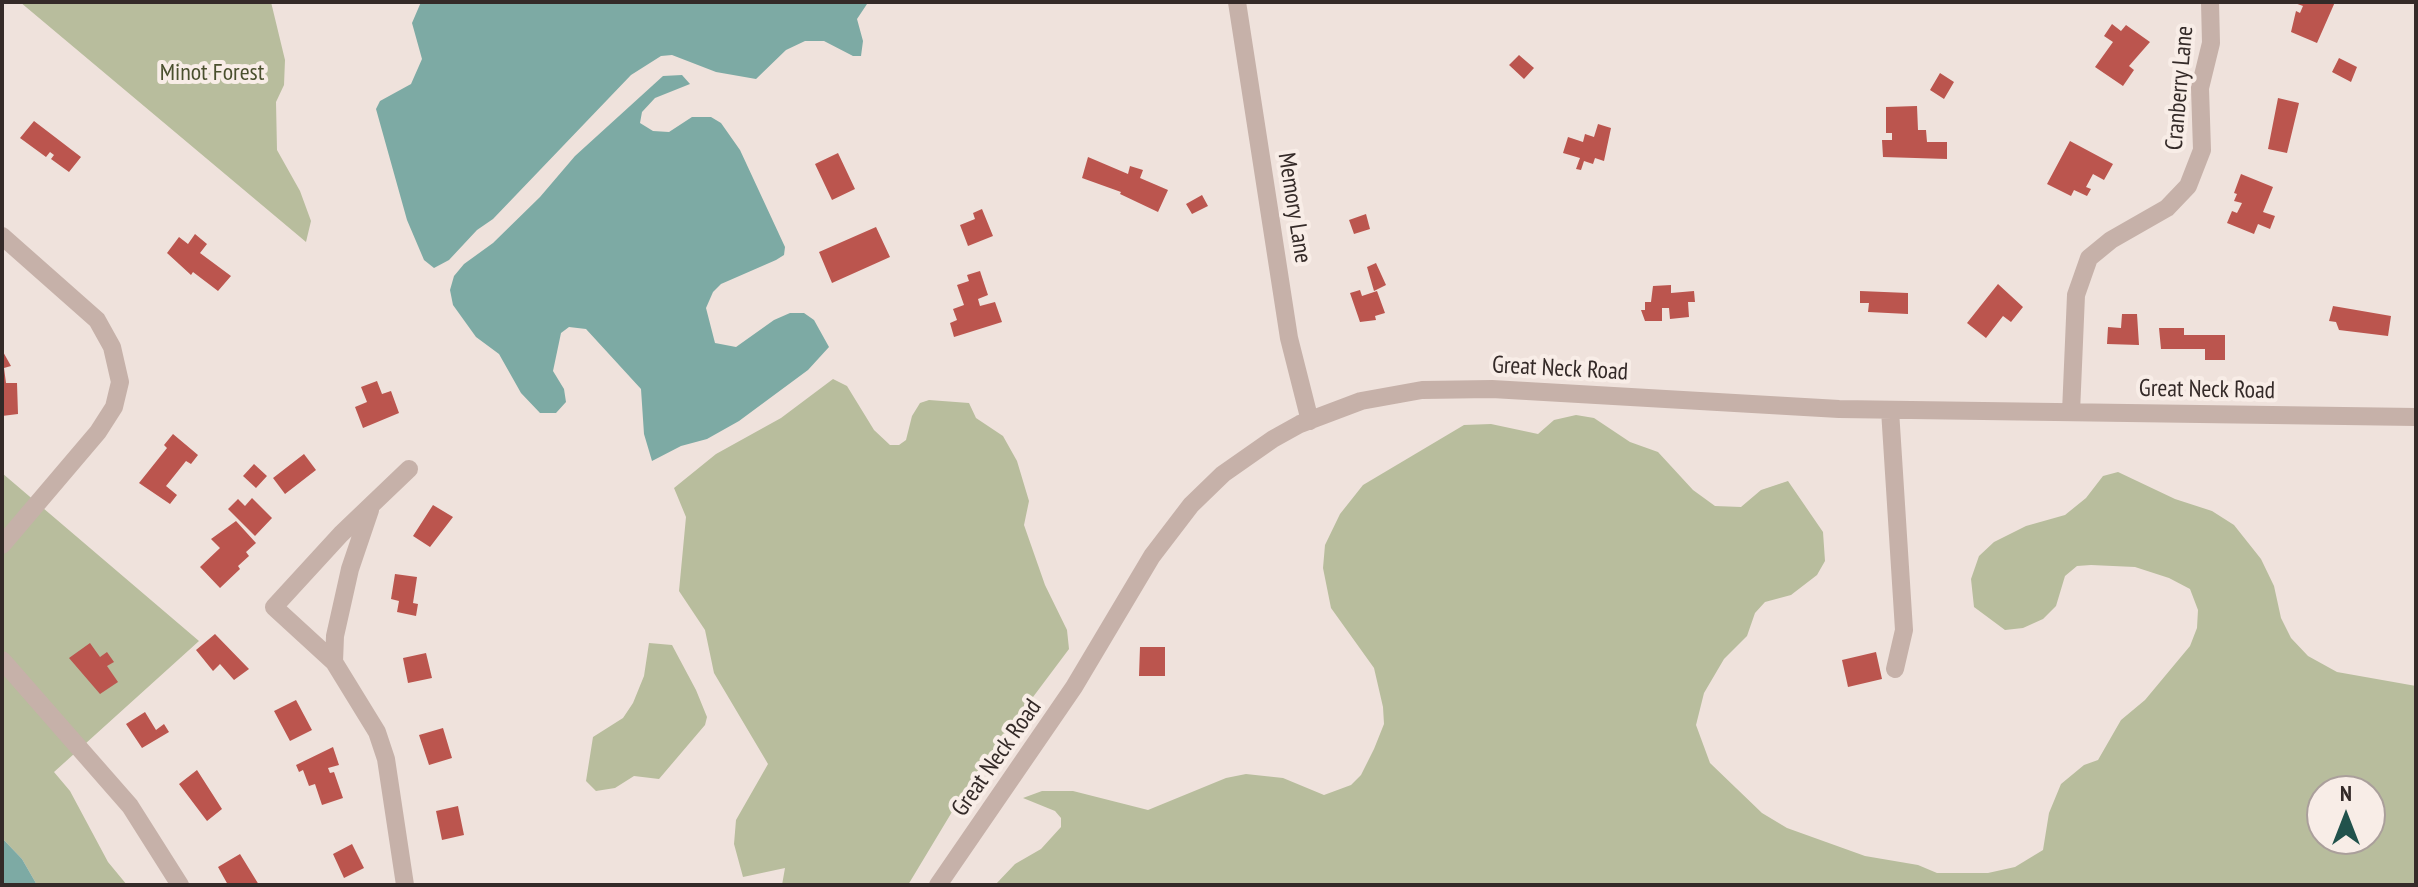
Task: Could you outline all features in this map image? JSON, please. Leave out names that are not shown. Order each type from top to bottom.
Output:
[{"type":"street","name":"Memory Lane","points":[[1237,2],[1289,338],[1310,421]]},
{"type":"street","name":"Cranberry Lane","points":[[2071,412],[2076,295],[2089,258],[2111,240],[2167,208],[2188,186],[2202,150],[2200,88],[2211,43],[2210,2]]},
{"type":"street","points":[[2,236],[97,320],[114,354],[120,388],[109,416],[90,443],[2,545]]},
{"type":"street","name":"Great Neck Road","points":[[938,885],[1066,700],[1171,529],[1223,474],[1273,439],[1310,421],[1377,397],[1451,389],[1890,410],[2416,417]]},
{"type":"street","points":[[1890,410],[1904,630],[1895,669]]},
{"type":"street","points":[[405,885],[380,740],[334,662],[274,607],[409,469]]},
{"type":"street","points":[[334,662],[335,636],[350,569],[373,504]]},
{"type":"street","points":[[2,660],[130,806],[180,885]]},
{"type":"green space","name":"Minot Forest","points":[[20,2],[271,2],[285,60],[284,85],[276,102],[277,150],[300,191],[311,221],[306,242]]},
{"type":"green space","points":[[833,379],[847,386],[874,430],[890,445],[899,445],[906,440],[912,416],[920,403],[929,400],[969,403],[976,418],[1003,436],[1017,461],[1029,501],[1024,525],[1045,585],[1067,630],[1069,649],[973,777],[908,885],[782,885],[785,868],[743,877],[734,844],[736,820],[768,764],[714,673],[705,630],[679,591],[686,517],[674,488],[716,454],[781,418]]},
{"type":"green space","points":[[1576,415],[1594,418],[1630,442],[1658,452],[1693,490],[1715,506],[1741,507],[1761,490],[1788,481],[1823,532],[1825,561],[1817,575],[1791,595],[1765,602],[1755,613],[1747,636],[1724,659],[1704,693],[1696,725],[1710,763],[1762,813],[1787,828],[1865,856],[1918,865],[1937,873],[1988,873],[2015,867],[2043,850],[2049,813],[2061,784],[2084,765],[2098,760],[2121,720],[2145,700],[2190,646],[2197,628],[2198,610],[2190,589],[2169,578],[2135,567],[2091,565],[2077,566],[2065,576],[2056,606],[2043,619],[2023,628],[2005,630],[1974,607],[1971,579],[1979,556],[1994,542],[2026,526],[2065,515],[2086,498],[2103,476],[2118,472],[2175,499],[2212,511],[2234,525],[2261,559],[2274,586],[2281,618],[2291,638],[2308,656],[2337,672],[2416,686],[2416,885],[995,885],[1015,864],[1041,849],[1061,827],[1061,818],[1055,811],[1023,798],[1042,791],[1073,791],[1148,810],[1226,778],[1246,774],[1283,778],[1324,795],[1351,785],[1361,775],[1384,724],[1374,668],[1331,608],[1323,568],[1325,545],[1340,514],[1363,485],[1464,425],[1491,424],[1538,434],[1554,420]]},
{"type":"green space","points":[[2,473],[199,641],[54,772],[70,791],[108,862],[127,885],[37,885],[22,859],[2,838]]},
{"type":"green space","points":[[649,643],[672,645],[696,690],[707,717],[705,725],[659,779],[634,776],[615,788],[596,791],[586,781],[593,737],[623,718],[633,703],[644,676]]},
{"type":"water","points":[[421,2],[867,4],[857,19],[863,41],[861,56],[853,56],[824,41],[805,41],[786,50],[756,79],[716,72],[672,55],[661,56],[631,75],[493,219],[477,230],[449,260],[434,268],[424,260],[407,220],[376,109],[380,101],[411,84],[422,59],[412,23]]},
{"type":"water","points":[[682,75],[690,84],[655,98],[642,112],[640,123],[653,131],[669,132],[692,117],[711,117],[721,123],[740,150],[785,247],[784,255],[776,260],[721,284],[713,292],[706,308],[715,343],[736,347],[774,320],[790,313],[804,313],[814,320],[829,347],[808,370],[739,421],[707,439],[681,446],[652,461],[644,434],[641,389],[586,329],[569,327],[561,333],[553,371],[564,389],[566,402],[556,413],[540,413],[521,393],[499,354],[476,337],[453,305],[450,290],[454,276],[464,264],[493,243],[540,197],[575,156],[663,76]]},
{"type":"water","points":[[2,838],[22,859],[37,885],[2,885]]},
{"type":"building","points":[[2292,2],[2335,2],[2317,43],[2291,32],[2296,11],[2300,13],[2303,6]]},
{"type":"building","points":[[2112,24],[2121,31],[2126,25],[2150,42],[2129,66],[2134,70],[2123,86],[2095,67],[2113,42],[2104,36]]},
{"type":"building","points":[[1519,55],[1534,68],[1524,79],[1509,65]]},
{"type":"building","points":[[2339,58],[2357,67],[2351,82],[2332,72]]},
{"type":"building","points":[[1940,73],[1954,82],[1944,99],[1930,90]]},
{"type":"building","points":[[2278,98],[2299,103],[2287,153],[2268,149]]},
{"type":"building","points":[[1917,106],[1918,130],[1926,130],[1927,142],[1947,142],[1947,159],[1883,157],[1882,140],[1892,140],[1892,133],[1886,133],[1886,107]]},
{"type":"building","points":[[34,121],[81,157],[69,172],[51,159],[54,155],[50,152],[46,157],[20,138]]},
{"type":"building","points":[[1598,124],[1611,128],[1604,161],[1595,158],[1593,164],[1584,161],[1581,170],[1576,169],[1580,158],[1563,153],[1568,137],[1583,142],[1585,134],[1594,137]]},
{"type":"building","points":[[2070,141],[2113,164],[2104,180],[2093,174],[2086,187],[2091,189],[2087,196],[2074,190],[2071,196],[2047,184]]},
{"type":"building","points":[[838,153],[855,189],[832,200],[815,164]]},
{"type":"building","points":[[1088,157],[1128,174],[1130,166],[1143,170],[1140,178],[1168,190],[1158,212],[1121,192],[1082,178]]},
{"type":"building","points":[[2241,174],[2273,187],[2263,212],[2275,216],[2270,229],[2258,224],[2254,234],[2227,223],[2232,211],[2237,213],[2242,203],[2234,201]]},
{"type":"building","points":[[1202,195],[1208,206],[1192,214],[1186,204]]},
{"type":"building","points":[[982,209],[993,236],[968,246],[960,225],[975,219],[973,213]]},
{"type":"building","points":[[1366,214],[1370,229],[1354,234],[1349,220]]},
{"type":"building","points":[[876,227],[890,257],[832,283],[819,252]]},
{"type":"building","points":[[195,234],[207,244],[200,253],[231,276],[218,291],[193,272],[191,275],[167,253],[179,237],[188,244]]},
{"type":"building","points":[[1376,263],[1386,285],[1374,291],[1367,267]]},
{"type":"building","points":[[980,271],[988,295],[978,299],[980,306],[995,302],[1002,322],[954,337],[950,323],[957,320],[953,309],[964,305],[957,285],[969,281],[967,275]]},
{"type":"building","points":[[1998,284],[2023,307],[2011,322],[2003,316],[1986,338],[1967,323]]},
{"type":"building","points":[[1671,285],[1671,293],[1694,291],[1695,302],[1688,302],[1689,317],[1670,319],[1669,308],[1662,308],[1662,321],[1645,321],[1641,310],[1645,310],[1645,302],[1651,302],[1653,286]]},
{"type":"building","points":[[1360,290],[1362,296],[1377,291],[1385,313],[1375,316],[1376,320],[1360,322],[1350,293]]},
{"type":"building","points":[[1860,291],[1908,293],[1908,314],[1868,312],[1869,303],[1860,303]]},
{"type":"building","points":[[2333,306],[2391,316],[2388,336],[2339,330],[2336,322],[2329,321]]},
{"type":"building","points":[[2122,314],[2137,314],[2139,345],[2107,344],[2108,327],[2121,328]]},
{"type":"building","points":[[2159,328],[2184,328],[2184,335],[2225,335],[2225,360],[2205,360],[2205,349],[2161,349]]},
{"type":"building","points":[[2,350],[11,366],[4,368],[6,383],[17,383],[18,414],[2,416]]},
{"type":"building","points":[[377,381],[382,394],[391,391],[399,413],[363,428],[355,407],[367,402],[361,387]]},
{"type":"building","points":[[173,434],[198,455],[191,464],[186,461],[166,486],[177,495],[170,504],[139,483],[167,448],[164,445]]},
{"type":"building","points":[[304,454],[316,470],[285,494],[273,478]]},
{"type":"building","points":[[254,464],[267,476],[256,488],[243,476]]},
{"type":"building","points":[[252,498],[272,518],[255,536],[228,509],[238,499],[245,506]]},
{"type":"building","points":[[433,505],[453,517],[430,547],[413,536]]},
{"type":"building","points":[[236,521],[256,543],[246,552],[249,556],[238,566],[240,569],[220,588],[200,567],[220,548],[211,539]]},
{"type":"building","points":[[395,574],[417,577],[413,603],[418,604],[416,616],[397,612],[399,601],[391,599]]},
{"type":"building","points":[[215,634],[249,669],[234,680],[220,664],[213,671],[196,650]]},
{"type":"building","points":[[90,643],[100,657],[107,652],[114,662],[107,666],[118,682],[100,694],[69,658]]},
{"type":"building","points":[[1140,647],[1165,647],[1165,676],[1139,676]]},
{"type":"building","points":[[1876,652],[1882,679],[1848,687],[1842,660]]},
{"type":"building","points":[[426,653],[432,678],[408,683],[403,658]]},
{"type":"building","points":[[296,700],[312,730],[290,741],[274,711]]},
{"type":"building","points":[[145,712],[156,730],[164,724],[169,732],[142,748],[126,724]]},
{"type":"building","points":[[443,728],[452,758],[429,765],[419,735]]},
{"type":"building","points":[[333,747],[339,765],[328,768],[330,773],[334,772],[343,798],[322,805],[315,784],[309,786],[303,770],[299,772],[296,765]]},
{"type":"building","points":[[197,770],[222,809],[207,821],[179,784]]},
{"type":"building","points":[[458,806],[464,835],[442,840],[436,811]]},
{"type":"building","points":[[352,844],[364,868],[344,878],[333,854]]},
{"type":"building","points":[[240,854],[259,885],[228,885],[218,867]]}]
